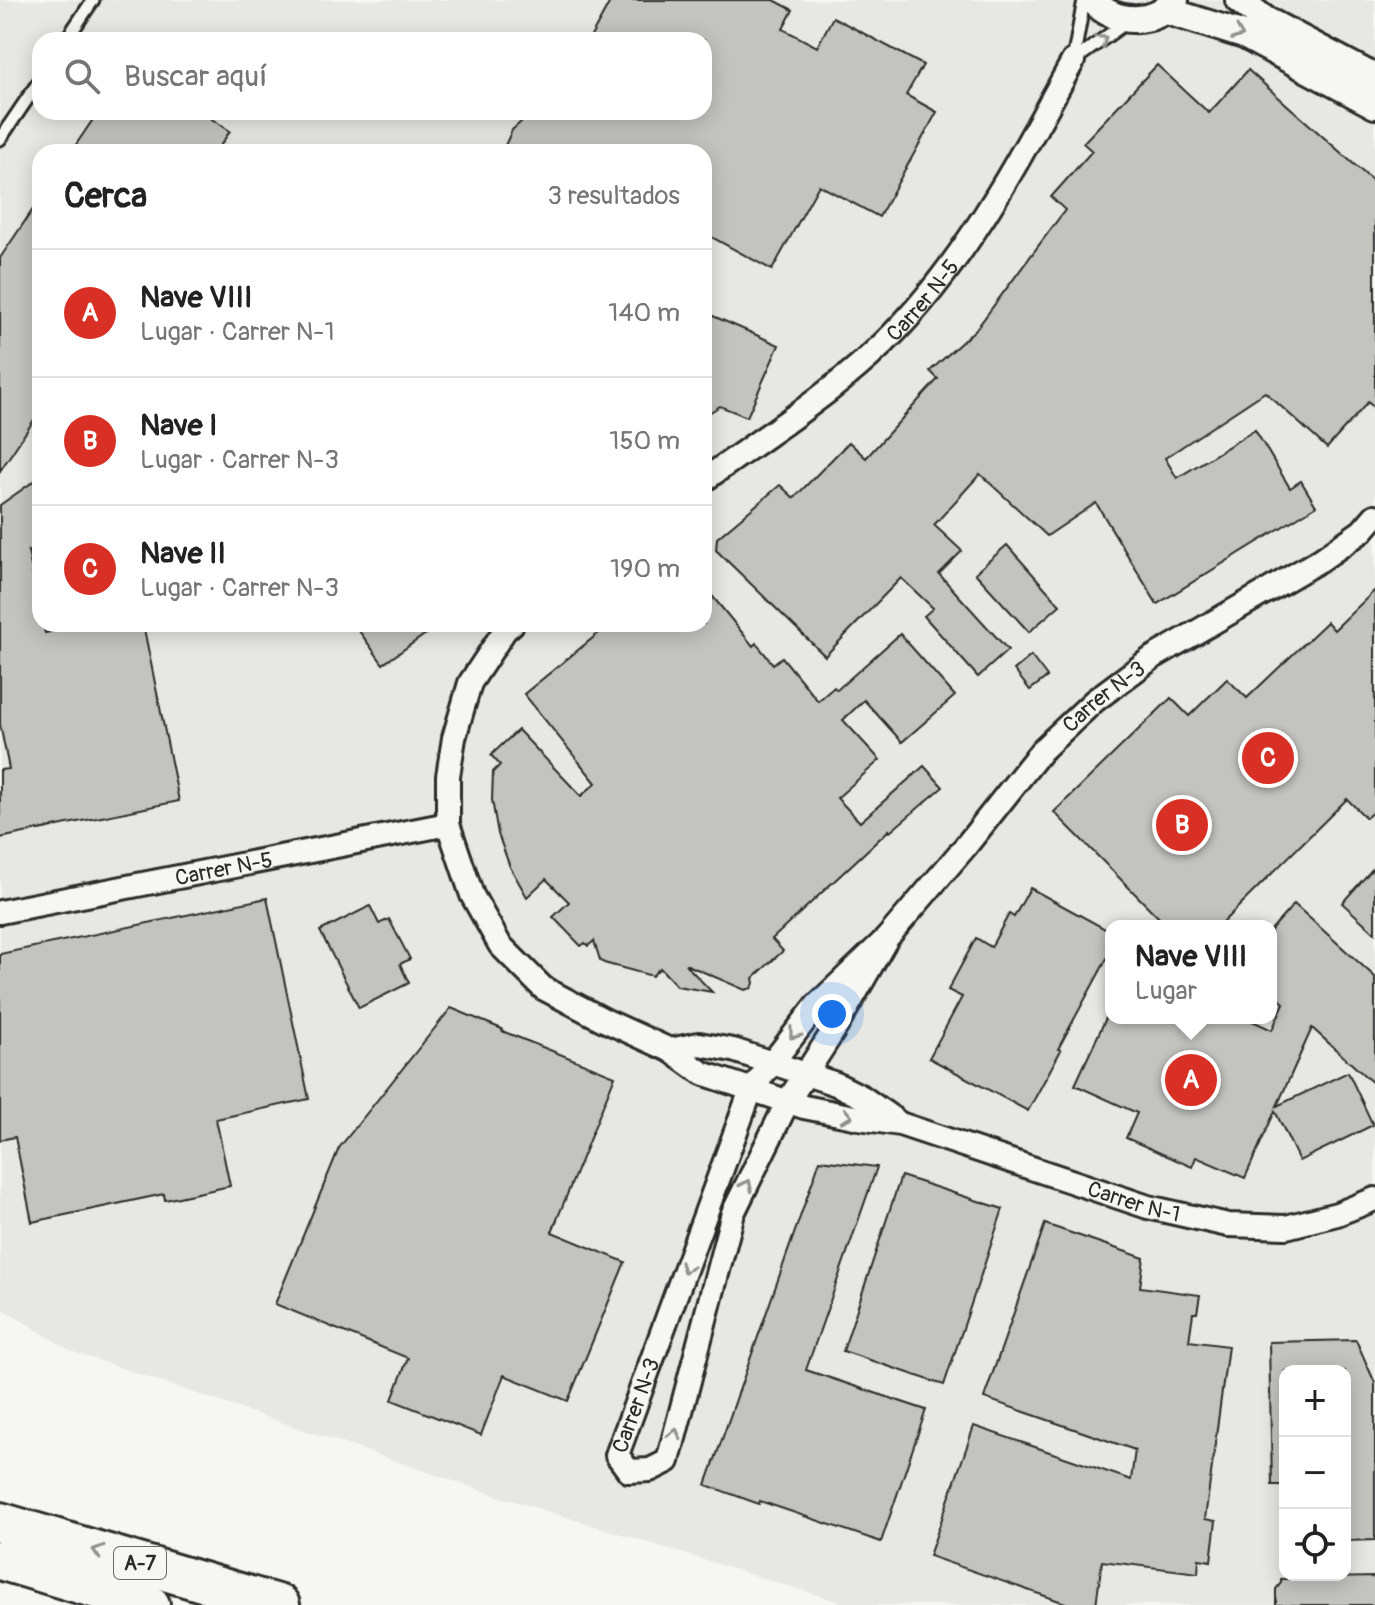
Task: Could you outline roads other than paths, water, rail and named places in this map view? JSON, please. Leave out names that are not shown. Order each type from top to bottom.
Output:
[{"type":"highway","name":"A-7","points":[[0,1522],[280,1605]]},
{"type":"highway","name":"A-7","points":[[0,1560],[150,1605]]},
{"type":"street","points":[[1093,0],[1098,7],[1119,18],[1130,19],[1149,18],[1170,5],[1244,35],[1375,105]]},
{"type":"street","points":[[1239,0],[1265,20],[1375,78]]},
{"type":"street","name":"Carrer N-5","points":[[712,474],[871,355],[907,317],[956,259],[1007,178],[1073,61]]},
{"type":"street","name":"Carrer N-3","points":[[887,938],[836,1027],[788,1101],[733,1213],[668,1461],[650,1470],[629,1471],[617,1455],[751,1090],[817,1005],[887,938],[1042,750],[1094,701],[1152,658],[1322,559],[1362,531],[1375,516]]},
{"type":"street","points":[[504,632],[470,683],[454,738],[448,776],[448,824],[472,895],[500,945],[543,988],[670,1050]]},
{"type":"street","name":"Carrer N-5","points":[[0,912],[448,824]]},
{"type":"street","name":"Carrer N-1","points":[[670,1050],[699,1044],[733,1050],[836,1084],[862,1097],[900,1124]]},
{"type":"street","name":"Carrer N-1","points":[[670,1050],[702,1073],[751,1090],[859,1118],[900,1124],[1148,1207],[1228,1225],[1286,1227],[1337,1214],[1375,1199]]},
{"type":"lane","points":[[71,32],[93,0]]},
{"type":"lane","points":[[1073,61],[1084,0]]},
{"type":"lane","points":[[1073,61],[1130,19]]},
{"type":"lane","points":[[0,139],[32,92]]},
{"type":"place","name":"Nave II","points":[[1268,758]]},
{"type":"place","name":"Nave I","points":[[1182,825]]},
{"type":"place","name":"Nave VIII","points":[[1191,1080]]}]
